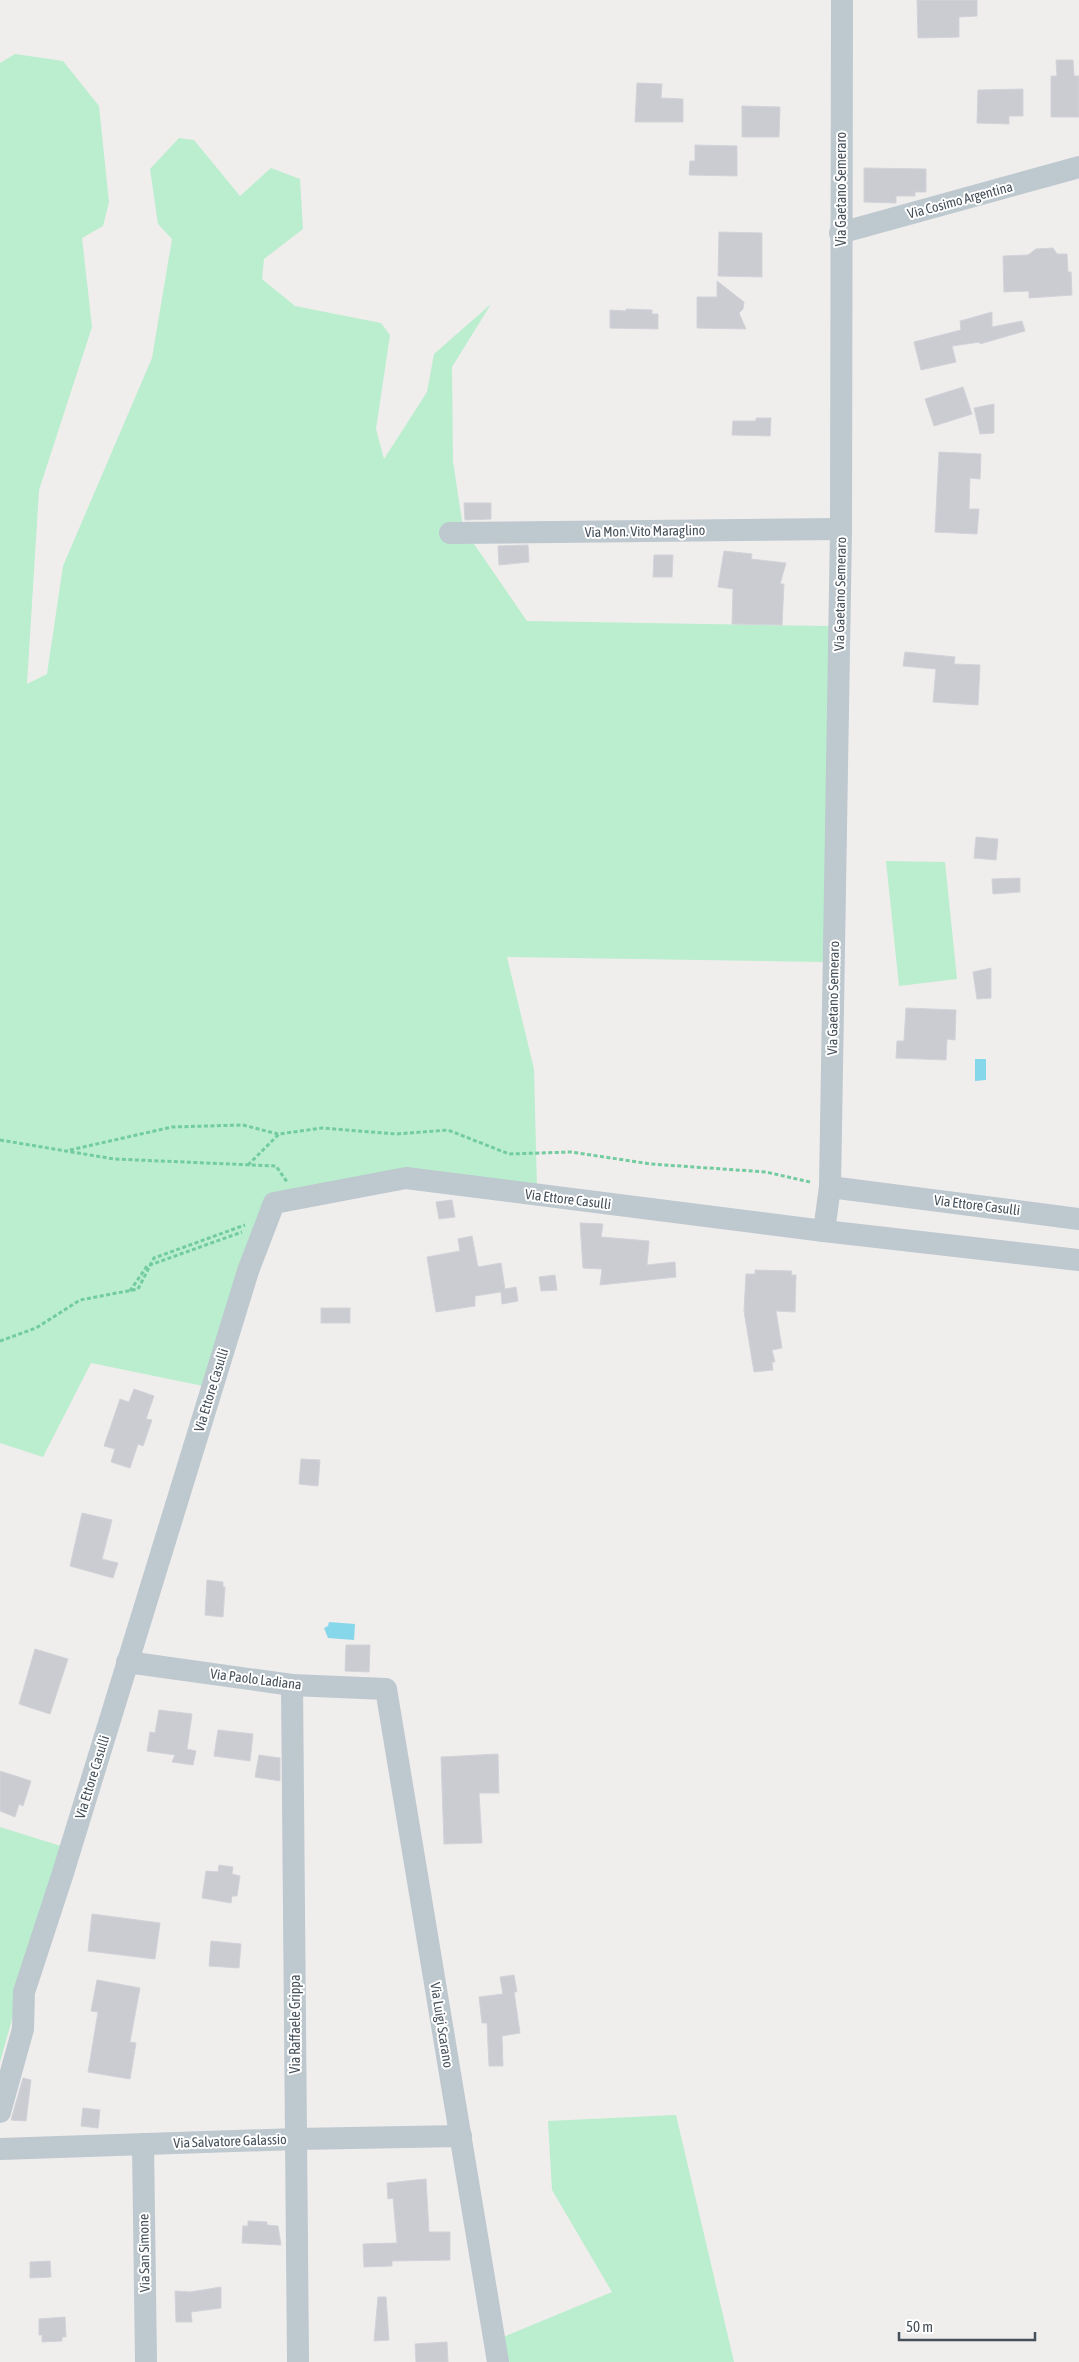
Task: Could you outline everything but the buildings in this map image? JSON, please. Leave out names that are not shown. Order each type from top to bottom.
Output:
[{"type":"street","name":"Via Gaetano Semeraro","points":[[830,1187],[841,529],[840,233],[842,0]]},
{"type":"street","name":"Via Cosimo Argentina","points":[[840,233],[1079,167]]},
{"type":"street","name":"Via Mon. Vito Maraglino","points":[[450,533],[841,529]]},
{"type":"street","name":"Via Ettore Casulli","points":[[0,2112],[23,2029],[24,1992],[248,1271],[274,1203],[406,1178],[824,1231],[1079,1260]]},
{"type":"street","name":"Via Ettore Casulli","points":[[830,1187],[1079,1219]]},
{"type":"street","points":[[824,1231],[830,1187]]},
{"type":"street","name":"Via Paolo Ladiana","points":[[127,1662],[292,1685],[386,1689]]},
{"type":"street","name":"Via Raffaele Grippa","points":[[292,1685],[298,2362]]},
{"type":"street","name":"Via Luigi Scarano","points":[[386,1689],[498,2362]]},
{"type":"street","name":"Via Salvatore Galassio","points":[[0,2149],[296,2139],[461,2136]]},
{"type":"street","name":"Via San Simone","points":[[143,2144],[146,2362]]},
{"type":"path","points":[[69,1151],[172,1127],[244,1126],[278,1134],[322,1128],[396,1134],[448,1130],[509,1154],[571,1152],[651,1164],[766,1172],[830,1187]]},
{"type":"path","points":[[248,1164],[278,1134]]},
{"type":"path","points":[[0,1140],[114,1159],[276,1166],[298,1199]]},
{"type":"path","points":[[0,1342],[36,1328],[80,1300],[138,1289],[154,1258],[240,1225],[266,1223]]},
{"type":"path","points":[[0,1342],[35,1327],[60,1311],[86,1300],[130,1291],[147,1266],[266,1223]]},
{"type":"green space","points":[[15,54],[63,61],[99,106],[109,202],[103,226],[82,238],[92,327],[39,490],[27,684],[47,674],[63,566],[152,358],[172,239],[158,224],[150,169],[179,138],[194,140],[240,196],[271,168],[300,179],[303,229],[264,259],[262,279],[295,306],[381,323],[390,335],[376,429],[384,459],[427,392],[434,354],[491,304],[452,367],[453,461],[463,528],[527,621],[829,626],[826,962],[507,957],[534,1069],[537,1188],[404,1175],[276,1201],[208,1387],[91,1363],[43,1457],[0,1443],[0,63]]},
{"type":"green space","points":[[886,861],[945,862],[957,979],[899,986]]},
{"type":"green space","points":[[0,1827],[61,1846],[0,2062]]},
{"type":"green space","points":[[676,2115],[734,2362],[505,2362],[501,2338],[612,2292],[552,2190],[548,2121]]},
{"type":"water","points":[[975,1059],[986,1059],[986,1080],[975,1081]]},
{"type":"water","points":[[329,1622],[355,1624],[354,1640],[328,1638],[324,1628],[328,1626]]}]
